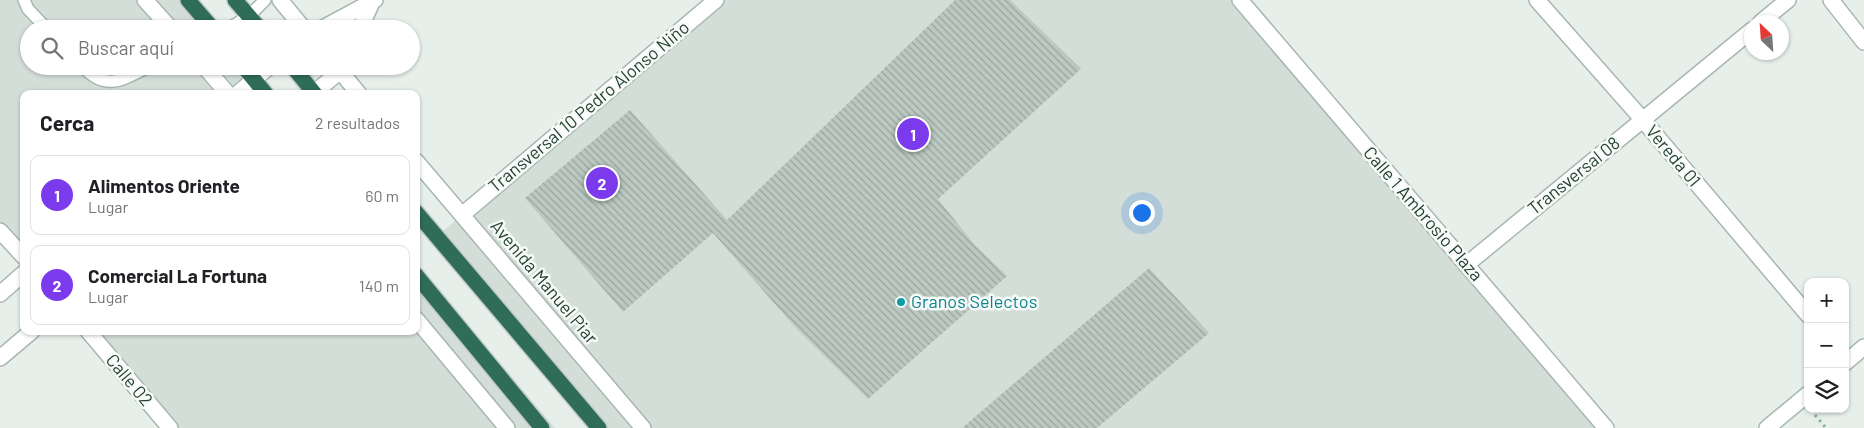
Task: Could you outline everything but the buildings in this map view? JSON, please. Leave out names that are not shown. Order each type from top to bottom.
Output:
[{"type":"highway","points":[[188,0],[205,20]]},
{"type":"highway","points":[[235,0],[252,20]]},
{"type":"highway","points":[[250,75],[263,90]]},
{"type":"highway","points":[[299,75],[312,90]]},
{"type":"highway","points":[[420,217],[600,428]]},
{"type":"highway","points":[[420,280],[542,428]]},
{"type":"street","points":[[145,0],[163,20]]},
{"type":"street","points":[[280,0],[297,20]]},
{"type":"street","name":"Transversal 10 Pedro Alonso Niño","points":[[462,215],[716,0]]},
{"type":"street","name":"Calle 1 Ambrosio Plaza","points":[[1240,0],[1606,428]]},
{"type":"street","name":"Vereda 01","points":[[1537,0],[1804,310]]},
{"type":"street","points":[[1770,15],[1788,0]]},
{"type":"street","points":[[1831,0],[1864,42]]},
{"type":"street","points":[[338,20],[373,1]]},
{"type":"street","points":[[364,20],[373,1]]},
{"type":"street","name":"Transversal 08","points":[[1466,265],[1744,37]]},
{"type":"street","points":[[212,75],[225,90]]},
{"type":"street","points":[[242,90],[260,75]]},
{"type":"street","points":[[317,90],[332,75]]},
{"type":"street","points":[[344,75],[356,90]]},
{"type":"street","name":"Avenida Manuel Piar","points":[[420,166],[643,428]]},
{"type":"street","points":[[0,231],[20,253]]},
{"type":"street","points":[[0,294],[20,276]]},
{"type":"street","points":[[420,323],[507,428]]},
{"type":"street","points":[[0,358],[27,335]]},
{"type":"street","name":"Calle 02","points":[[91,335],[170,428]]},
{"type":"street","points":[[1849,359],[1864,347]]},
{"type":"street","points":[[1767,428],[1804,397]]},
{"type":"lane","points":[[24,0],[28,9],[38,20]]},
{"type":"lane","points":[[243,20],[265,0]]},
{"type":"lane","points":[[92,75],[98,80],[111,82],[128,75]]},
{"type":"path","points":[[1813,413],[1826,428]]},
{"type":"shaded area","points":[[0,0],[187,0],[204,20],[20,20],[20,75],[250,75],[263,90],[20,90],[20,254],[0,232]]},
{"type":"shaded area","points":[[716,0],[1240,0],[1606,428],[608,428],[442,232]]},
{"type":"shaded area","points":[[420,273],[555,428],[170,428],[91,335],[420,335]]},
{"type":"place","name":"Alimentos Oriente","points":[[913,134]]},
{"type":"place","name":"Comercial La Fortuna","points":[[602,183]]},
{"type":"place","name":"Granos Selectos","points":[[901,302]]}]
